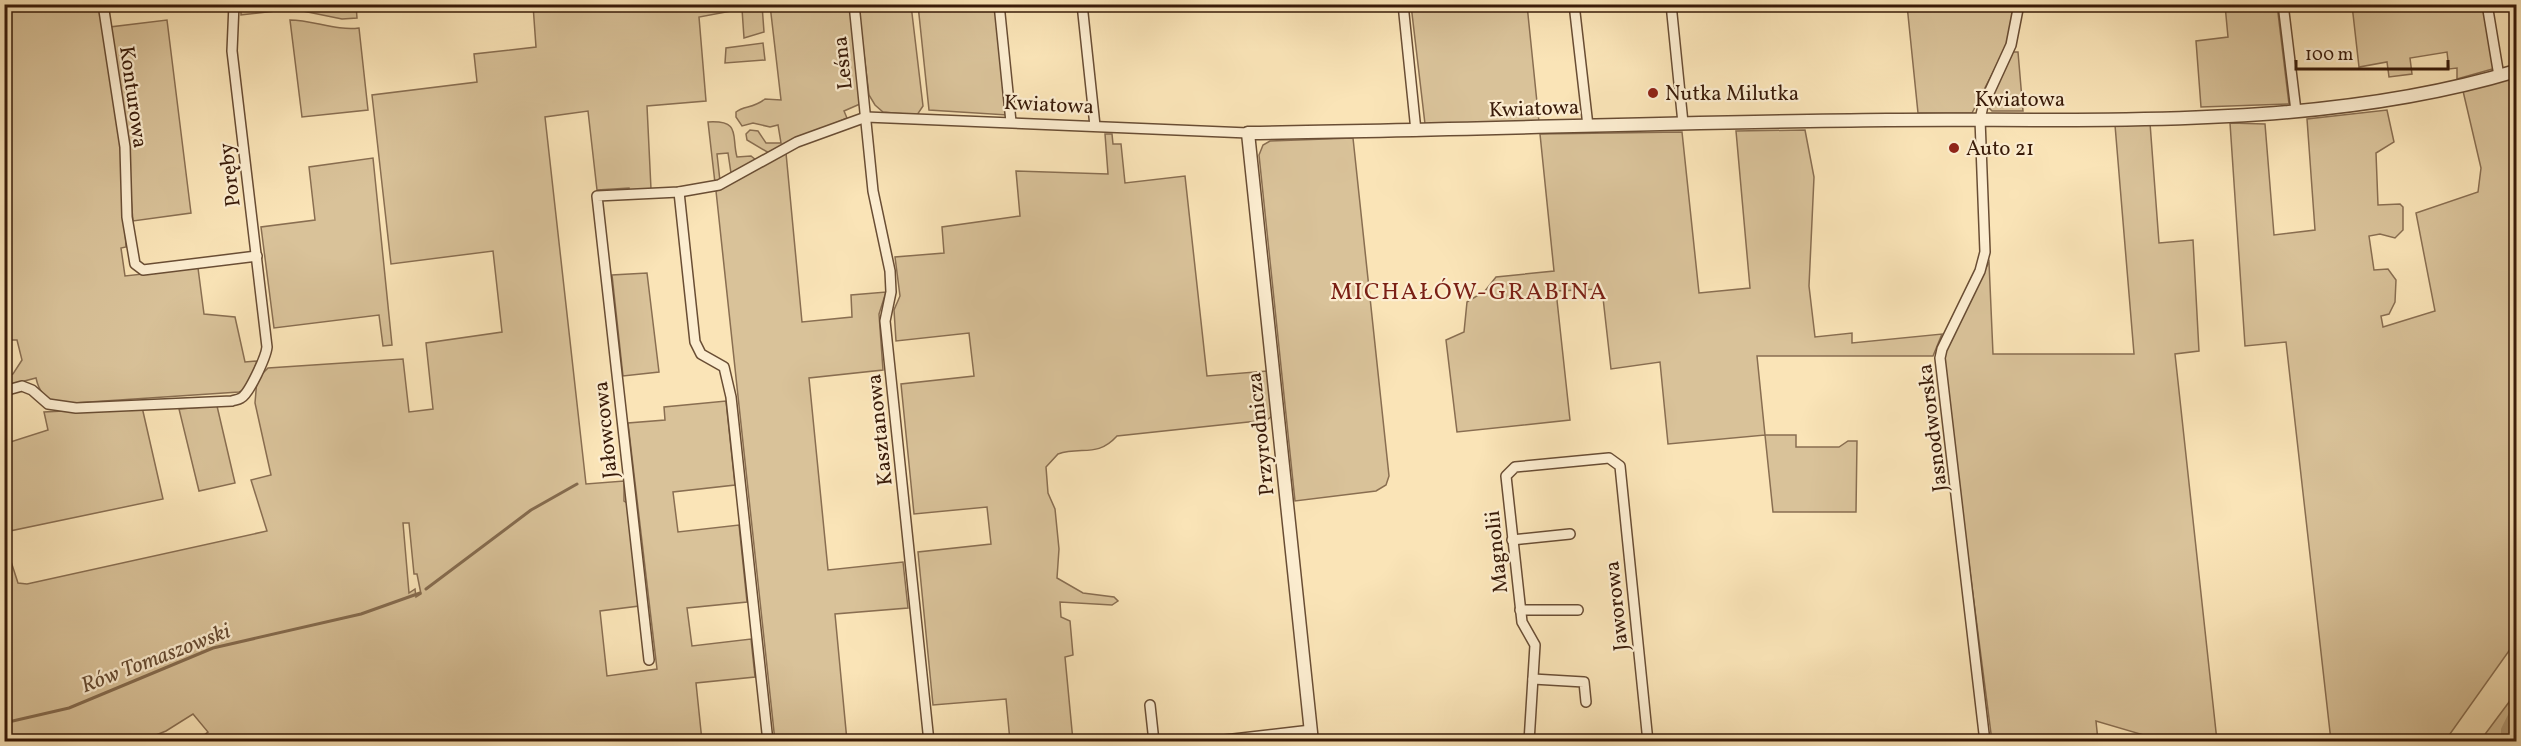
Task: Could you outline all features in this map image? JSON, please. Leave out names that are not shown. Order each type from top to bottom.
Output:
[{"type":"street","name":"Konturowa","points":[[104,4],[124,147],[130,251],[135,264],[143,270],[257,256]]},
{"type":"street","name":"Poręby","points":[[4,391],[22,386],[32,390],[48,404],[60,407],[232,401],[242,398],[248,392],[266,356],[266,341],[232,51],[234,4]]},
{"type":"street","name":"Leśna","points":[[854,4],[866,117]]},
{"type":"street","points":[[999,4],[1011,122]]},
{"type":"street","points":[[1082,4],[1095,126]]},
{"type":"street","points":[[1403,4],[1416,131]]},
{"type":"street","points":[[1574,4],[1588,126]]},
{"type":"street","points":[[1671,4],[1683,123]]},
{"type":"street","points":[[1980,119],[1983,106],[2011,45],[2019,4]]},
{"type":"street","points":[[2283,4],[2296,111]]},
{"type":"street","points":[[2487,4],[2499,76]]},
{"type":"street","name":"Kwiatowa","points":[[597,196],[679,192],[724,183],[797,142],[866,117],[1248,134],[1683,123],[2146,118],[2296,111],[2392,101],[2485,81],[2517,71]]},
{"type":"street","name":"Kasztanowa","points":[[866,117],[873,192],[890,271],[891,292],[885,321],[929,741]]},
{"type":"street","name":"Jasnodworska","points":[[1980,119],[1983,261],[1940,358],[1985,741]]},
{"type":"street","name":"Przyrodnicza","points":[[1207,741],[1312,736],[1248,134]]},
{"type":"street","points":[[679,192],[695,342],[701,354],[724,368],[731,398],[768,741]]},
{"type":"street","name":"Jałowcowa","points":[[597,196],[649,660]]},
{"type":"street","name":"Magnolii","points":[[1529,741],[1534,640],[1523,625],[1520,610],[1506,476],[1515,467],[1609,458],[1620,466]]},
{"type":"street","name":"Jaworowa","points":[[1620,466],[1648,741]]},
{"type":"street","points":[[1512,540],[1570,534]]},
{"type":"street","points":[[1520,610],[1578,610]]},
{"type":"street","points":[[1533,679],[1584,682],[1586,702]]},
{"type":"street","points":[[1150,705],[1154,741]]},
{"type":"shaded area","points":[[4,5],[101,5],[120,136],[126,247],[121,248],[125,276],[198,268],[204,314],[235,317],[245,362],[257,361],[247,389],[239,392],[59,404],[43,394],[36,378],[5,386],[5,377],[13,374],[22,360],[17,340],[4,340]]},
{"type":"shaded area","points":[[241,5],[356,5],[357,18],[342,19],[293,9],[241,15]]},
{"type":"shaded area","points":[[533,5],[762,5],[764,32],[744,38],[742,9],[699,17],[706,101],[647,106],[651,189],[630,192],[629,188],[597,190],[588,111],[545,117],[586,484],[624,481],[624,501],[627,503],[639,606],[600,611],[607,676],[657,669],[628,423],[665,420],[664,407],[726,401],[735,485],[673,492],[678,532],[739,525],[747,602],[687,608],[692,646],[751,639],[755,677],[696,683],[702,741],[196,741],[208,732],[193,714],[166,731],[141,741],[5,741],[4,540],[18,583],[27,584],[267,531],[251,480],[271,475],[255,403],[257,379],[268,368],[403,359],[409,412],[433,409],[426,343],[502,332],[493,251],[391,264],[372,95],[477,82],[474,54],[536,47]],"holes":[[[403,523],[409,523],[414,574],[417,574],[421,594],[416,597],[415,589],[409,593]]]},
{"type":"shaded area","points":[[770,5],[850,5],[860,104],[844,111],[847,118],[769,153],[747,140],[746,134],[750,130],[758,131],[766,143],[781,143],[778,125],[770,127],[753,123],[742,126],[736,117],[736,112],[765,99],[781,100]]},
{"type":"shaded area","points":[[858,5],[911,5],[923,106],[917,115],[883,112],[869,95]]},
{"type":"shaded area","points":[[918,5],[996,5],[1007,115],[929,110]]},
{"type":"shaded area","points":[[1411,5],[1527,5],[1539,122],[1425,124]]},
{"type":"shaded area","points":[[1907,5],[2014,5],[2006,47],[1972,113],[1918,113]]},
{"type":"shaded area","points":[[2225,5],[2277,5],[2289,104],[2201,107],[2196,41],[2228,37]]},
{"type":"shaded area","points":[[2352,5],[2484,5],[2496,68],[2457,79],[2457,68],[2449,69],[2447,52],[2410,58],[2412,74],[2389,77],[2387,62],[2359,67]]},
{"type":"shaded area","points":[[167,20],[191,213],[133,221],[126,139],[110,27]]},
{"type":"shaded area","points":[[290,20],[350,29],[359,28],[368,110],[302,117]]},
{"type":"shaded area","points":[[763,43],[765,60],[725,63],[726,48]]},
{"type":"shaded area","points":[[2013,52],[2018,52],[2023,111],[1992,111],[1989,108],[1990,99]]},
{"type":"shaded area","points":[[2516,76],[2516,641],[2445,741],[2331,741],[2286,342],[2245,346],[2230,123],[2265,124],[2274,235],[2315,230],[2307,119],[2387,110],[2394,142],[2376,153],[2378,205],[2400,204],[2403,207],[2403,230],[2395,238],[2380,234],[2369,236],[2374,270],[2388,269],[2396,280],[2395,302],[2389,314],[2381,316],[2383,327],[2435,311],[2416,213],[2478,192],[2481,168],[2463,91]]},
{"type":"shaded area","points":[[708,122],[719,122],[731,127],[737,157],[751,156],[756,160],[731,173],[728,153],[717,154],[720,181],[715,183]]},
{"type":"shaded area","points":[[2150,123],[2159,243],[2193,240],[2199,351],[2175,354],[2217,741],[2155,741],[2154,738],[2096,721],[2098,741],[1992,741],[1942,356],[1989,262],[1993,354],[2134,354],[2115,125]]},
{"type":"shaded area","points":[[1805,130],[1814,177],[1809,286],[1815,337],[1852,333],[1852,343],[1942,334],[1933,356],[1757,356],[1765,435],[1668,444],[1660,362],[1611,369],[1602,289],[1556,291],[1570,420],[1457,432],[1446,340],[1464,332],[1467,302],[1485,291],[1496,277],[1554,271],[1540,134],[1682,132],[1699,293],[1750,288],[1736,131]]},
{"type":"shaded area","points":[[1105,134],[1112,134],[1113,144],[1121,144],[1125,183],[1185,176],[1207,376],[1267,371],[1272,416],[1267,420],[1117,436],[1103,447],[1058,454],[1046,467],[1048,493],[1055,509],[1059,549],[1057,578],[1083,593],[1114,597],[1118,601],[1112,605],[1060,602],[1061,617],[1070,621],[1073,655],[1065,657],[1073,741],[1010,741],[1006,699],[933,705],[918,552],[991,544],[987,507],[914,514],[901,384],[974,376],[969,333],[896,341],[894,310],[900,296],[895,257],[944,253],[942,227],[1020,216],[1016,171],[1108,174]]},
{"type":"shaded area","points":[[1353,138],[1389,476],[1386,485],[1376,491],[1295,501],[1259,155],[1263,145],[1270,141]]},
{"type":"shaded area","points":[[786,153],[802,322],[852,317],[851,295],[886,292],[879,314],[883,370],[809,378],[828,570],[903,562],[908,608],[835,614],[847,741],[775,741],[716,191]]},
{"type":"shaded area","points":[[373,158],[392,345],[383,346],[379,315],[274,328],[261,227],[315,220],[309,167]]},
{"type":"shaded area","points":[[647,273],[659,372],[623,376],[612,275]]},
{"type":"shaded area","points":[[217,406],[235,483],[199,491],[179,409]]},
{"type":"shaded area","points":[[142,407],[163,499],[5,532],[4,444],[48,430],[44,412]]},
{"type":"shaded area","points":[[1765,435],[1796,435],[1796,447],[1839,447],[1848,441],[1857,441],[1856,512],[1773,512]]},
{"type":"shaded area","points":[[2516,692],[2514,741],[2480,741],[2515,694]]},
{"type":"waterway","name":"Rów Tomaszowski","points":[[426,589],[531,510],[577,484]]},
{"type":"waterway","name":"Rów Tomaszowski","points":[[4,723],[69,708],[213,648],[361,614],[420,593]]},
{"type":"waterway","points":[[2506,742],[2506,730],[2516,710]]},
{"type":"place","name":"Nutka Milutka","points":[[1653,93]]},
{"type":"place","name":"Auto 21","points":[[1954,148]]},
{"type":"district","name":"MICHAŁÓW-GRABINA","points":[[1469,291]]}]
